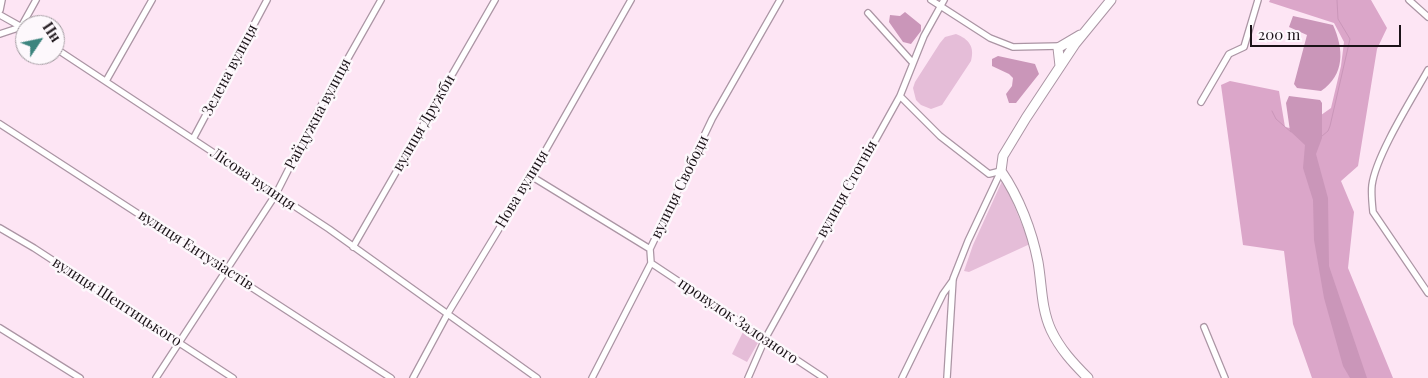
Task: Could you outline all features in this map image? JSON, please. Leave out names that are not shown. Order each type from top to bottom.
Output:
[{"type":"street","points":[[0,10],[2,0]]},
{"type":"street","points":[[29,15],[36,0]]},
{"type":"street","points":[[106,81],[152,0]]},
{"type":"street","name":"Зелена вулиця","points":[[193,139],[267,0]]},
{"type":"street","name":"Райдужна вулиця","points":[[156,378],[276,194],[317,113],[381,0]]},
{"type":"street","name":"вулиця Дружби","points":[[353,247],[495,0]]},
{"type":"street","name":"Нова вулиця","points":[[413,378],[448,313],[531,176],[631,0]]},
{"type":"street","name":"вулиця Свободи","points":[[651,263],[650,249],[712,119],[780,0]]},
{"type":"street","points":[[931,0],[990,38],[1013,47],[1048,47],[1063,51]]},
{"type":"street","name":"вулиця Стогнія","points":[[748,378],[765,339],[900,96],[924,36],[944,0]]},
{"type":"street","points":[[902,378],[943,294],[954,279],[968,241],[1001,171],[1003,156],[1060,67],[1063,51],[1083,34],[1111,0]]},
{"type":"street","points":[[1201,102],[1229,54],[1244,46],[1258,0]]},
{"type":"street","points":[[1409,0],[1428,17]]},
{"type":"street","points":[[868,13],[914,63]]},
{"type":"street","points":[[0,15],[15,23]]},
{"type":"street","points":[[0,34],[15,30]]},
{"type":"street","name":"Лісова вулиця","points":[[65,54],[276,194],[448,313],[537,378]]},
{"type":"street","points":[[1428,70],[1381,159],[1372,182],[1371,196],[1373,212],[1428,293]]},
{"type":"street","points":[[900,96],[940,136],[989,174],[1001,171]]},
{"type":"street","name":"вулиця Ентузіастів","points":[[0,124],[391,378]]},
{"type":"street","points":[[1001,171],[1012,187],[1034,244],[1044,309],[1051,330],[1069,359],[1088,378]]},
{"type":"street","points":[[531,176],[650,249]]},
{"type":"street","name":"вулиця Шептицького","points":[[0,228],[34,248],[233,378]]},
{"type":"street","points":[[592,378],[651,263]]},
{"type":"street","name":"провулок Залозного","points":[[651,263],[824,378]]},
{"type":"street","points":[[947,378],[954,279]]},
{"type":"street","points":[[1204,327],[1226,378]]},
{"type":"street","points":[[0,328],[80,378]]},
{"type":"shaded area","points":[[1270,0],[1371,0],[1387,28],[1377,49],[1358,166],[1341,181],[1354,212],[1348,268],[1393,378],[1312,378],[1293,324],[1284,251],[1243,245],[1221,85],[1230,81],[1279,91],[1285,127],[1300,130],[1331,108],[1341,66],[1344,42],[1334,23],[1269,2]]},
{"type":"shaded area","points":[[905,12],[921,25],[921,31],[911,44],[903,42],[889,22],[890,15],[900,16]]},
{"type":"shaded area","points":[[1293,16],[1333,25],[1337,34],[1340,52],[1338,69],[1329,85],[1321,91],[1297,88],[1294,84],[1307,35],[1289,27]]},
{"type":"shaded area","points":[[956,34],[970,44],[972,52],[971,61],[942,105],[931,109],[921,105],[916,100],[913,88],[915,82],[945,37]]},
{"type":"shaded area","points":[[998,56],[1035,64],[1039,74],[1016,103],[1009,103],[1006,94],[1012,86],[1013,78],[992,66],[992,59]]},
{"type":"shaded area","points":[[1289,96],[1320,100],[1322,103],[1322,138],[1316,154],[1328,198],[1329,266],[1367,378],[1350,378],[1343,366],[1324,298],[1314,240],[1313,200],[1303,168],[1305,145],[1290,131],[1286,103]]},
{"type":"shaded area","points":[[1003,179],[1030,244],[969,272],[964,271],[973,245]]},
{"type":"shaded area","points":[[745,328],[758,337],[759,341],[747,362],[732,354]]},
{"type":"waterway","points":[[1322,136],[1328,131],[1330,126],[1350,39],[1338,19],[1337,0]]},
{"type":"waterway","points":[[1272,111],[1276,119],[1291,132]]}]
